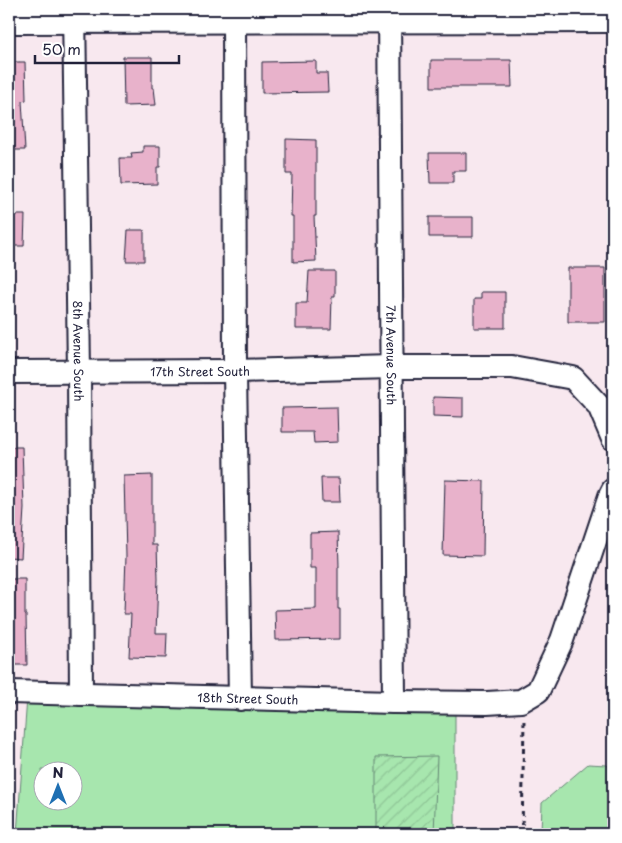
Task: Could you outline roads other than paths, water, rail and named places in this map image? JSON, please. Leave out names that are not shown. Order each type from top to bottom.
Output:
[{"type":"street","points":[[9,22],[74,15],[389,15],[613,21]]},
{"type":"street","name":"8th Avenue South","points":[[74,15],[81,694]]},
{"type":"street","points":[[234,15],[235,371],[240,698]]},
{"type":"street","name":"7th Avenue South","points":[[389,15],[394,702]]},
{"type":"street","name":"17th Street South","points":[[9,372],[512,367],[573,378],[599,406],[613,438]]},
{"type":"street","name":"18th Street South","points":[[9,692],[394,702],[487,703],[521,701],[538,691],[562,640],[613,490]]}]
